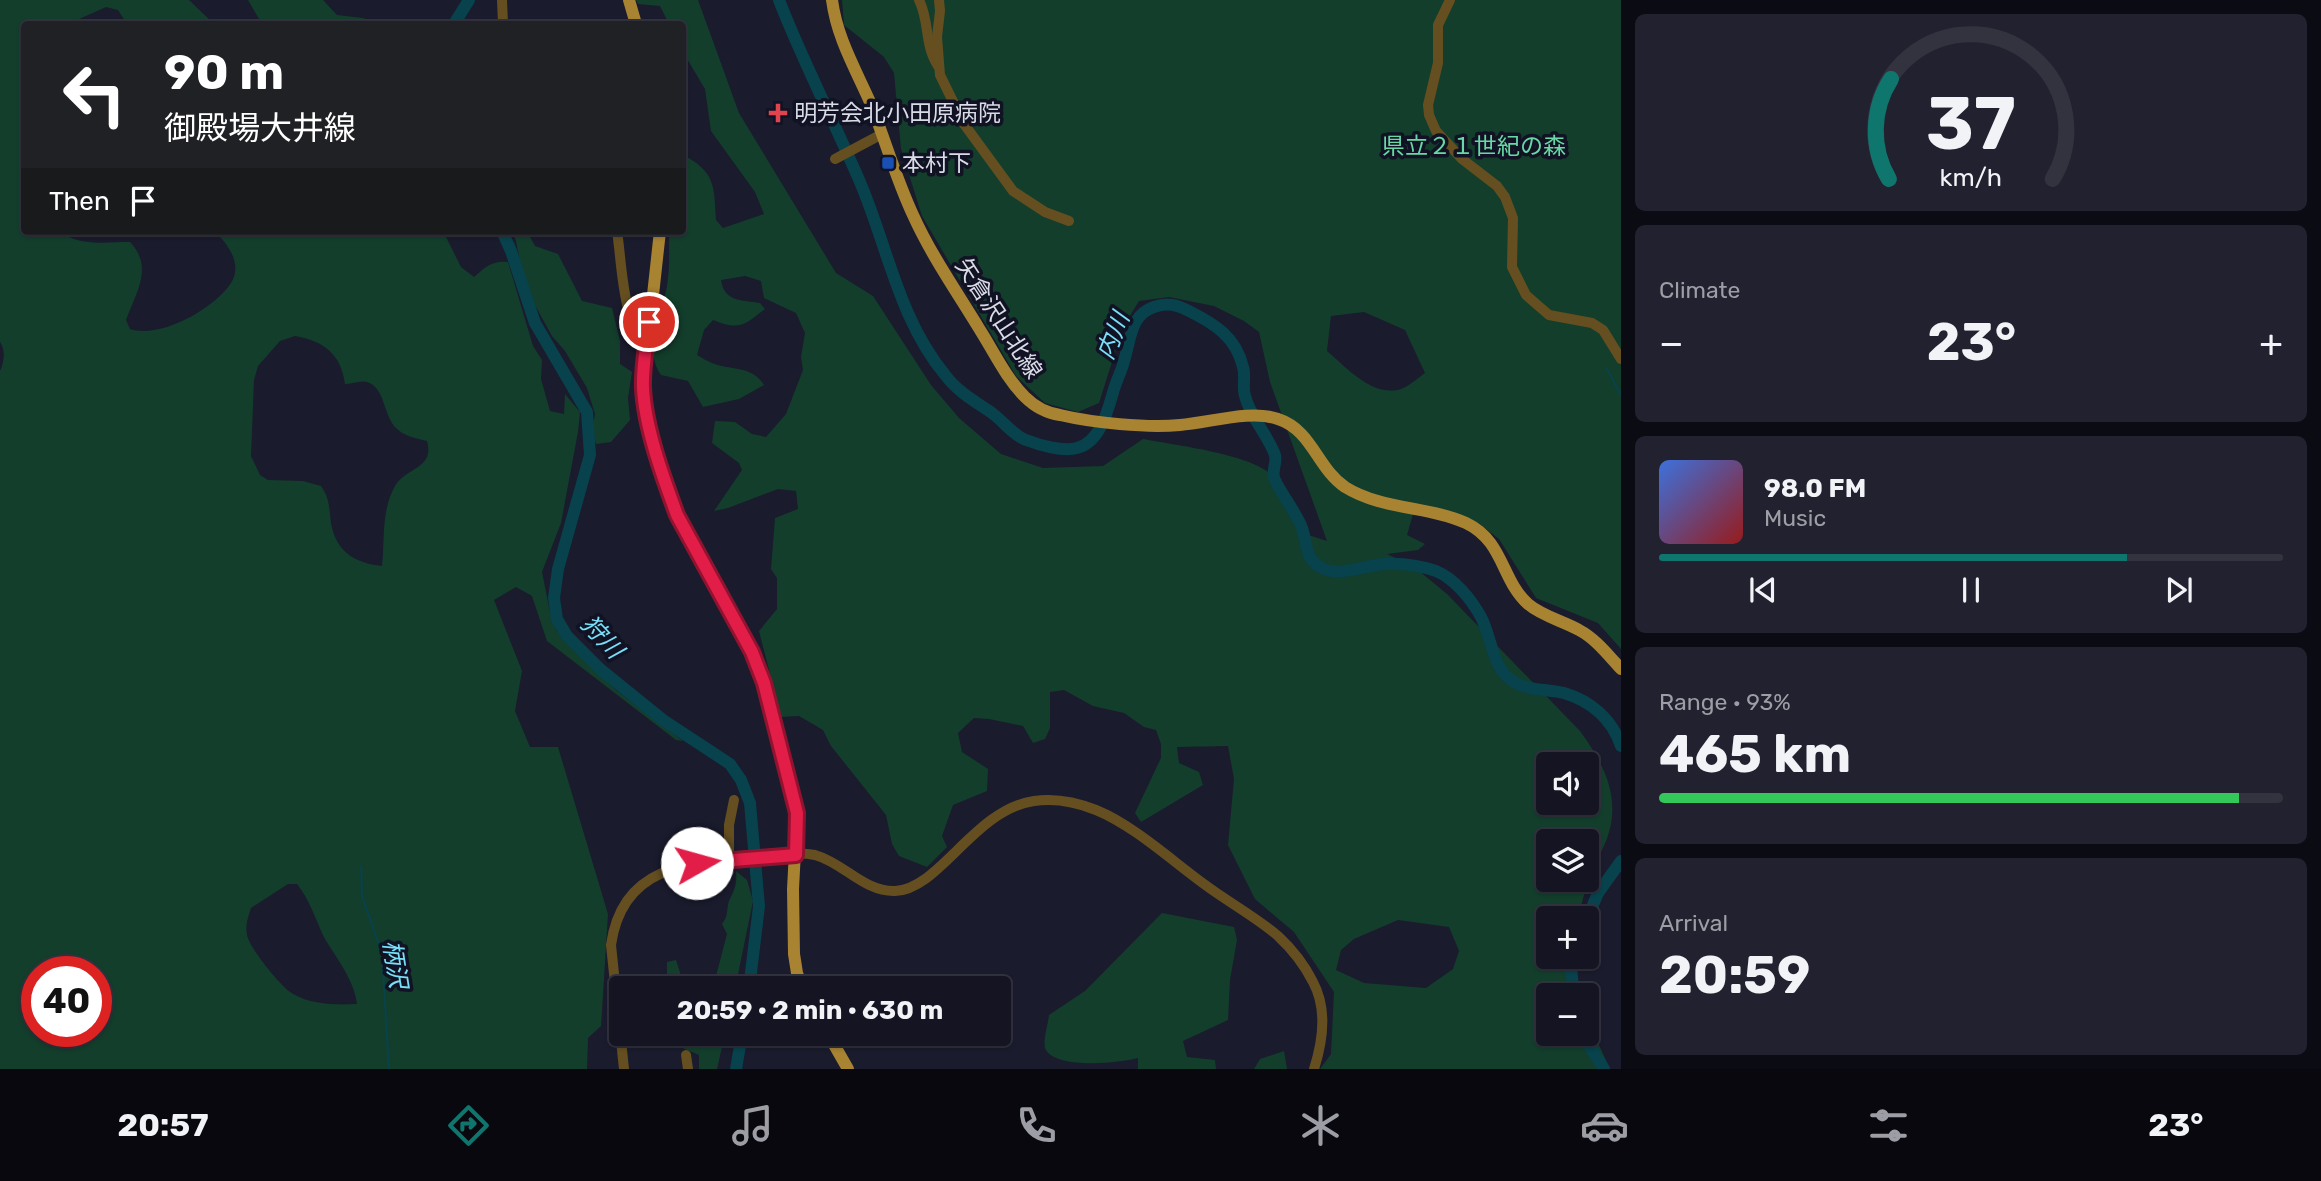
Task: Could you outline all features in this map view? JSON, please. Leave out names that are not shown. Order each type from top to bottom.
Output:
[{"type":"main road","points":[[629,0],[635,21]]},
{"type":"main road","name":"矢倉沢山北線","points":[[832,0],[840,38],[882,134],[912,213],[1024,397],[1046,411],[1127,424],[1179,425],[1248,416],[1276,418],[1291,425],[1305,437],[1325,467],[1345,486],[1383,503],[1451,518],[1475,528],[1493,545],[1520,596],[1530,606],[1582,631],[1604,649],[1621,669]]},
{"type":"main road","points":[[660,235],[643,386],[645,408],[677,515],[752,652],[764,683],[797,813],[790,855],[794,954],[798,976]]},
{"type":"main road","points":[[835,1046],[848,1069]]},
{"type":"street","points":[[502,0],[503,21]]},
{"type":"street","points":[[919,0],[926,14],[931,55],[964,124],[1013,191],[1045,212],[1069,221]]},
{"type":"street","points":[[938,66],[939,0]]},
{"type":"street","points":[[1450,0],[1438,25],[1438,63],[1427,106],[1436,131],[1462,159],[1497,186],[1505,197],[1513,218],[1512,267],[1526,295],[1549,315],[1592,323],[1603,330],[1621,359]]},
{"type":"street","points":[[835,159],[882,134]]},
{"type":"street","points":[[618,235],[627,299],[639,339],[647,345]]},
{"type":"street","points":[[733,859],[729,825],[734,800]]},
{"type":"street","points":[[624,1069],[611,945],[613,928],[636,889],[650,878],[671,868],[733,859],[811,854],[826,859],[863,883],[884,891],[910,889],[927,877],[980,827],[1000,813],[1032,801],[1050,800],[1074,802],[1099,811],[1277,935],[1299,958],[1314,983],[1322,1009],[1321,1035],[1314,1069]]},
{"type":"street","points":[[686,1055],[688,1069]]},
{"type":"green space","points":[[0,0],[189,0],[211,21],[125,21],[118,10],[106,7],[75,21],[21,21],[21,235],[66,235],[84,242],[130,242],[137,251],[142,271],[126,320],[130,329],[156,330],[171,326],[199,312],[223,293],[234,276],[235,262],[224,241],[217,235],[445,235],[461,267],[474,277],[490,265],[508,262],[533,346],[542,360],[541,379],[550,411],[564,414],[565,394],[580,412],[561,523],[542,572],[550,612],[557,631],[590,666],[617,691],[683,741],[676,740],[547,641],[532,596],[516,587],[494,600],[522,671],[515,711],[530,747],[558,747],[608,914],[601,1026],[588,1038],[587,1069],[0,1069],[0,371],[4,356],[0,342]],"holes":[[[295,336],[323,345],[335,357],[345,384],[364,382],[373,385],[381,395],[396,428],[407,435],[427,441],[427,457],[400,480],[387,505],[382,566],[355,559],[342,549],[337,542],[328,499],[321,486],[303,481],[268,480],[260,475],[251,456],[254,380],[258,366],[280,341]],[[288,884],[297,884],[325,939],[349,978],[357,1004],[316,1002],[293,994],[281,984],[249,941],[246,928],[251,908]]]},
{"type":"green space","points":[[248,0],[323,0],[337,15],[371,21],[263,21]]},
{"type":"green space","name":"県立２１世紀の森","points":[[636,0],[698,0],[739,113],[836,273],[873,296],[931,385],[959,418],[1001,454],[1043,468],[1103,466],[1143,439],[1230,456],[1247,461],[1272,475],[1286,495],[1302,533],[1327,541],[1270,382],[1259,332],[1244,321],[1214,306],[1169,297],[1139,301],[1123,327],[1099,403],[1078,412],[1045,403],[1016,376],[922,216],[901,149],[894,73],[884,57],[844,25],[842,0],[1621,0],[1621,649],[1598,623],[1536,598],[1499,539],[1477,522],[1416,504],[1407,535],[1425,544],[1418,550],[1387,554],[1413,566],[1447,594],[1580,731],[1594,752],[1536,752],[1536,815],[1599,815],[1599,761],[1602,766],[1610,791],[1612,818],[1599,856],[1599,829],[1536,829],[1536,892],[1585,892],[1581,906],[1536,906],[1536,969],[1575,969],[1576,983],[1536,983],[1536,1046],[1599,1045],[1610,1069],[1320,1069],[1331,1054],[1334,992],[1294,932],[1255,899],[1228,845],[1234,779],[1228,746],[1177,747],[1179,763],[1199,772],[1203,785],[1141,822],[1135,813],[1161,758],[1161,744],[1156,730],[1144,727],[1124,713],[1093,706],[1064,690],[1050,692],[1050,728],[1045,739],[1033,743],[1023,726],[989,719],[974,718],[958,733],[962,752],[988,769],[987,791],[953,805],[942,836],[947,847],[927,867],[899,856],[892,844],[886,815],[831,746],[823,730],[799,716],[781,717],[759,631],[777,609],[777,578],[771,569],[775,518],[798,509],[796,491],[778,489],[714,511],[742,470],[739,463],[712,443],[715,421],[735,422],[752,434],[766,437],[786,414],[803,370],[801,357],[805,333],[796,313],[764,298],[761,281],[745,276],[721,280],[730,296],[760,303],[765,309],[741,325],[713,320],[704,330],[697,355],[719,365],[747,371],[764,385],[739,399],[703,407],[688,381],[661,375],[656,365],[655,332],[668,279],[669,235],[686,235],[686,157],[707,174],[713,189],[716,220],[723,228],[764,214],[755,192],[711,131],[705,89],[686,57],[686,21],[668,21],[660,6],[638,4]],"holes":[[[1364,312],[1405,330],[1425,373],[1401,389],[1391,391],[1370,385],[1327,351],[1331,316]],[[1398,920],[1449,927],[1459,951],[1453,969],[1426,988],[1364,983],[1336,970],[1341,950],[1354,939]]]},
{"type":"green space","points":[[514,235],[529,235],[535,246],[558,254],[582,301],[612,308],[620,341],[620,364],[632,372],[628,398],[630,420],[611,442],[596,444],[592,429],[595,414],[587,388],[565,351],[552,336],[525,287]]},
{"type":"green space","points":[[736,871],[747,880],[753,901],[738,976],[716,976],[727,934],[722,924]]},
{"type":"green space","points":[[1162,913],[1234,927],[1237,940],[1230,980],[1228,1020],[1183,1041],[1187,1057],[1215,1060],[1216,1069],[1138,1069],[1138,1058],[1086,1063],[1050,1055],[1045,1048],[1049,1015],[1085,991]]},
{"type":"green space","points":[[676,960],[681,976],[667,976],[667,962]]},
{"type":"green space","points":[[678,1046],[722,1046],[717,1069],[699,1069],[699,1055]]},
{"type":"green space","points":[[1284,1051],[1287,1069],[1254,1069],[1260,1059]]},
{"type":"waterway","name":"狩川","points":[[456,21],[469,0]]},
{"type":"waterway","name":"内川","points":[[779,0],[860,182],[906,307],[930,354],[956,387],[1022,438],[1051,447],[1077,448],[1092,439],[1102,424],[1133,329],[1140,316],[1154,307],[1168,304],[1198,316],[1223,333],[1240,357],[1247,404],[1275,455],[1276,481],[1299,522],[1309,555],[1315,564],[1335,571],[1404,564],[1436,571],[1450,579],[1477,610],[1497,661],[1507,676],[1526,687],[1564,693],[1592,706],[1612,727],[1621,746]]},
{"type":"waterway","name":"狩川","points":[[504,235],[535,323],[587,412],[590,455],[558,569],[554,598],[557,619],[567,636],[600,669],[663,720],[730,764],[741,780],[750,803],[759,906],[751,976]]},
{"type":"waterway","points":[[1607,369],[1621,395]]},
{"type":"waterway","name":"内川","points":[[1592,906],[1598,893],[1621,861]]},
{"type":"waterway","name":"柄沢","points":[[361,866],[362,896],[382,954],[389,1069]]},
{"type":"waterway","name":"内川","points":[[1571,969],[1573,983]]},
{"type":"waterway","name":"狩川","points":[[736,1069],[740,1046]]},
{"type":"waterway","name":"内川","points":[[1590,1046],[1604,1069]]},
{"type":"place","name":"明芳会北小田原病院","points":[[778,113]]},
{"type":"place","name":"本村下","points":[[888,163]]},
{"type":"route","points":[[649,322],[643,386],[645,408],[668,491],[677,515],[759,667],[797,813],[796,855],[697,863]]}]
